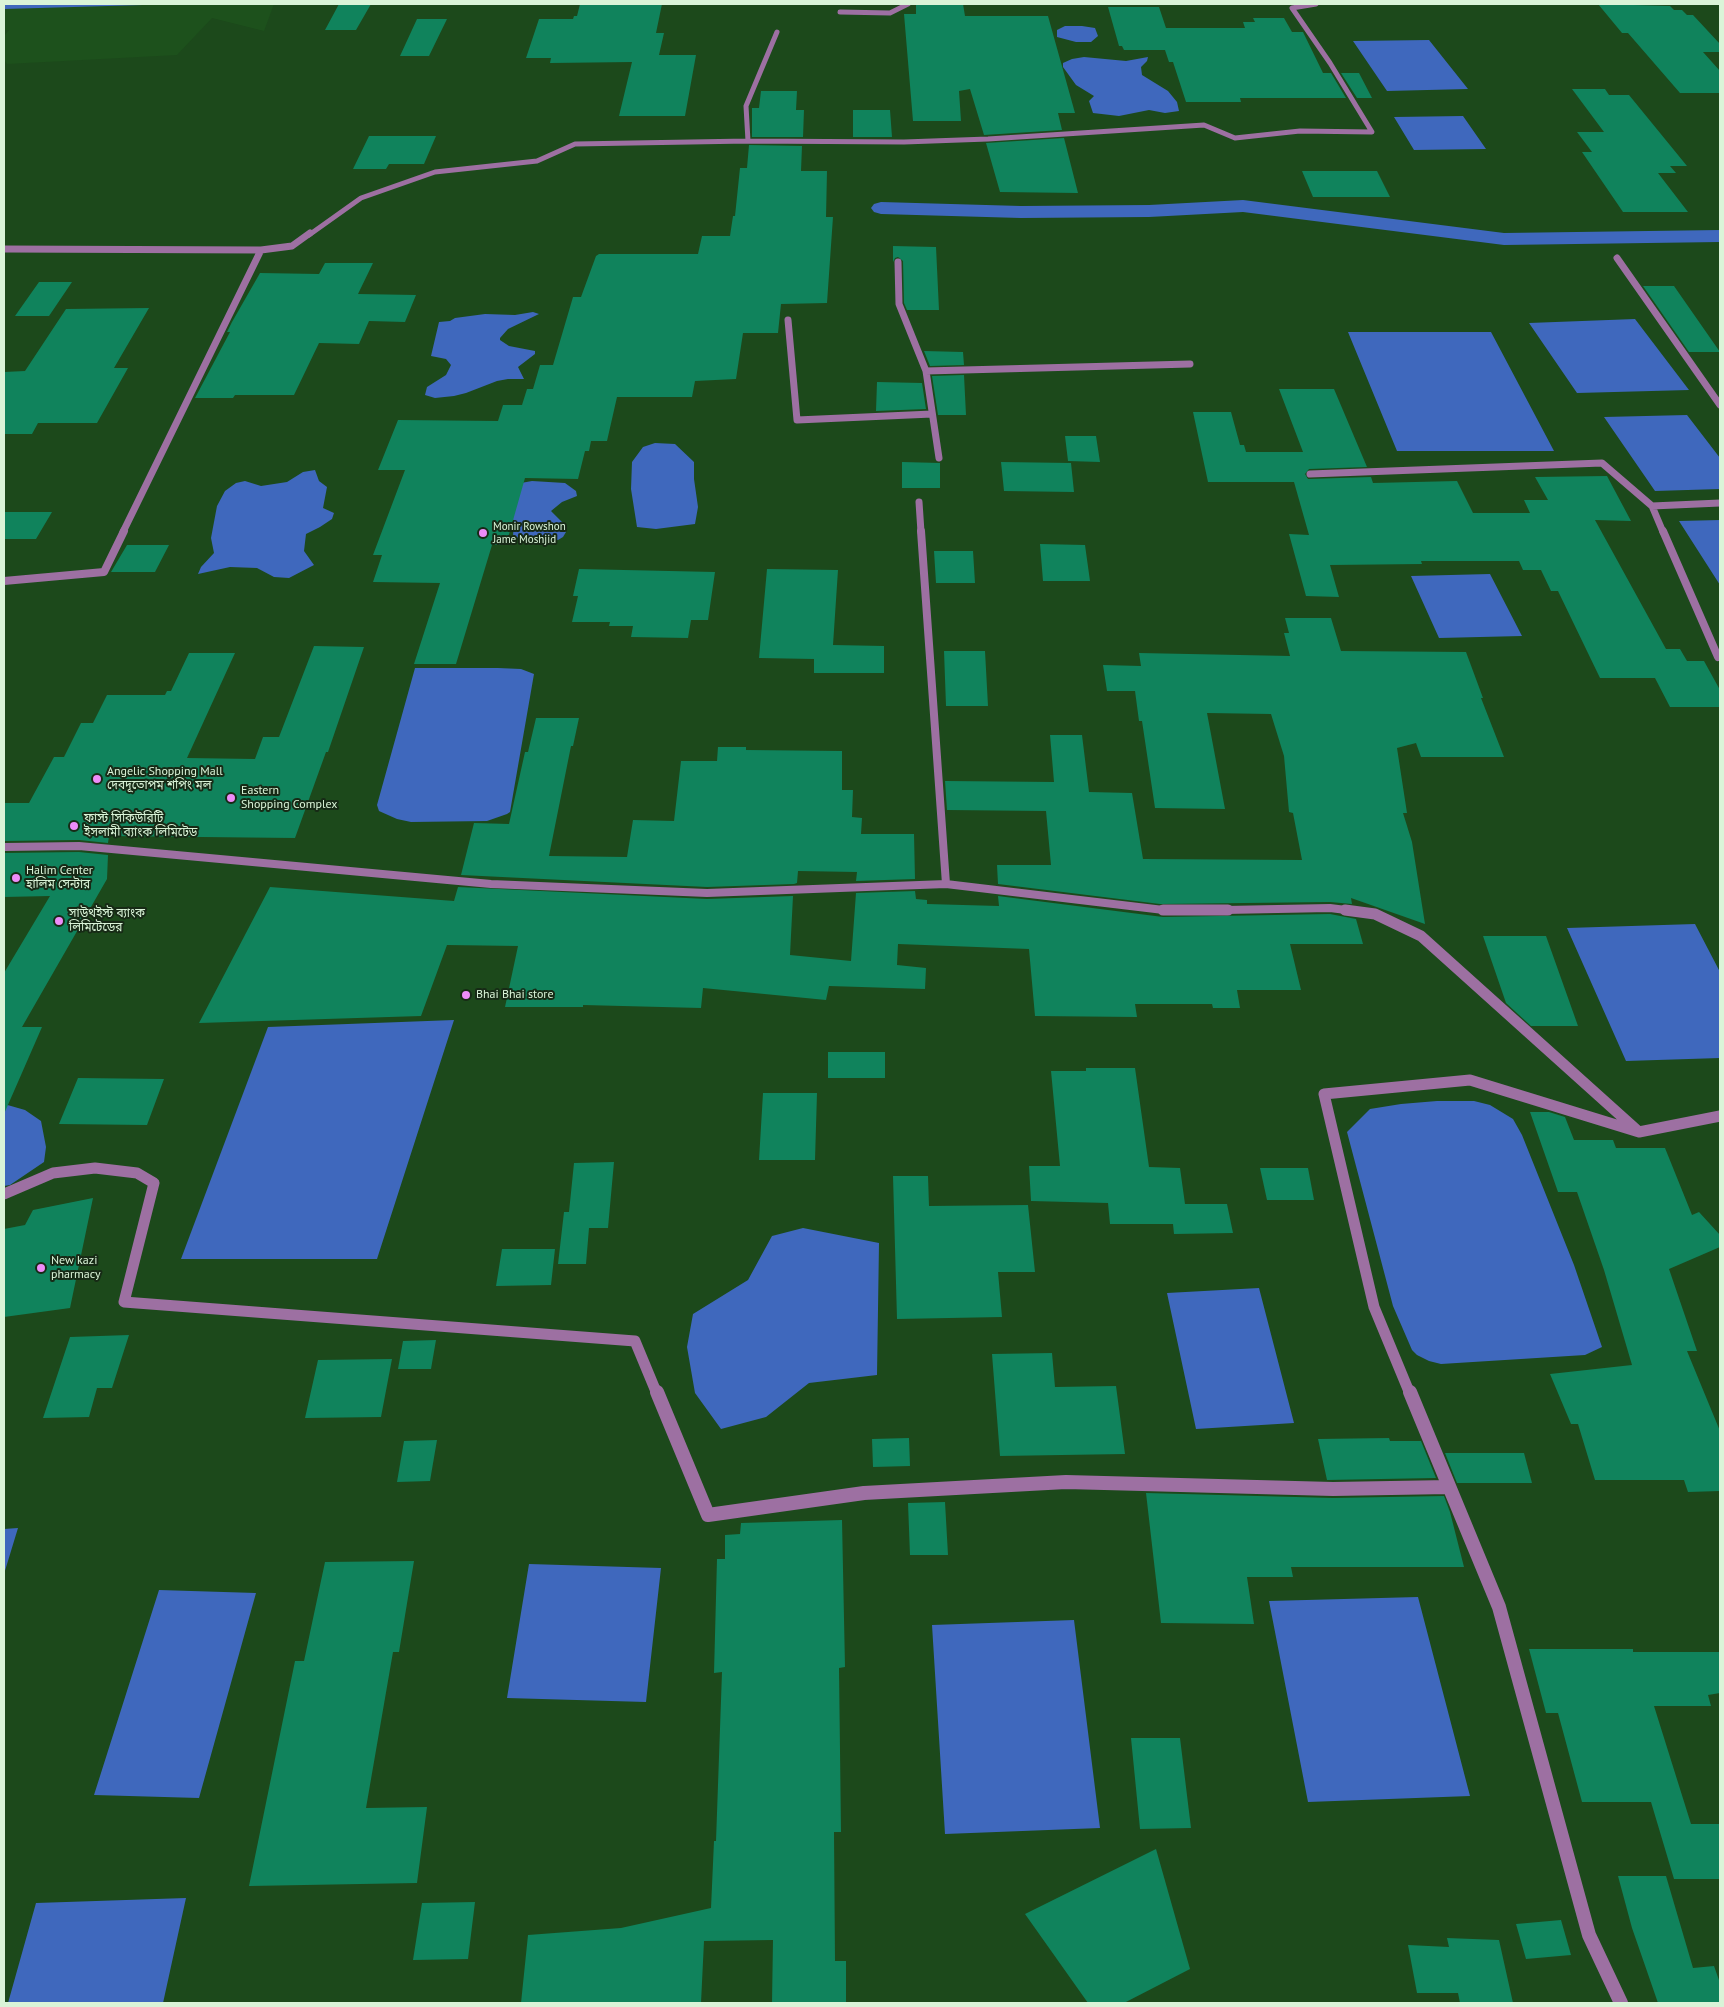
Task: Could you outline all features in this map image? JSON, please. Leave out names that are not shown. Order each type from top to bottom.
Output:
[{"type":"street","points":[[840,12],[890,12],[903,8],[908,4]]},
{"type":"street","points":[[4,249],[279,250],[292,246],[361,198],[435,172],[537,161],[575,144],[748,141],[914,142],[1204,125],[1234,138],[1300,131],[1372,132],[1330,63],[1292,8],[1316,4]]},
{"type":"street","points":[[748,141],[746,106],[777,32]]},
{"type":"street","points":[[4,581],[104,572],[261,250]]},
{"type":"street","points":[[1617,258],[1720,405]]},
{"type":"street","points":[[898,262],[899,304],[926,371],[939,458]]},
{"type":"street","points":[[788,320],[797,420],[932,414]]},
{"type":"street","points":[[926,371],[1190,364]]},
{"type":"street","points":[[1310,474],[1602,463],[1652,506],[1719,658]]},
{"type":"street","points":[[920,502],[946,884]]},
{"type":"street","points":[[1652,506],[1720,504]]},
{"type":"street","points":[[4,847],[80,846],[491,884],[688,892],[946,884],[1172,911],[1330,908],[1375,914],[1421,936],[1639,1132]]},
{"type":"street","points":[[1621,2003],[1589,1935],[1499,1607],[1374,1307],[1324,1094],[1470,1080],[1639,1132],[1720,1116]]},
{"type":"street","points":[[4,1194],[53,1173],[95,1168],[137,1173],[154,1183],[124,1302],[635,1341],[708,1516],[864,1493],[1066,1482],[1332,1489],[1449,1487]]},
{"type":"shaded area","points":[[4,4],[274,4],[264,31],[212,18],[177,55],[7,64],[4,60],[4,36],[9,30],[4,30]]},
{"type":"water","points":[[4,4],[144,4],[4,9]]},
{"type":"water","points":[[1065,26],[1095,28],[1098,36],[1091,42],[1076,42],[1057,37],[1057,30]]},
{"type":"water","points":[[1429,40],[1468,89],[1387,91],[1353,41]]},
{"type":"water","points":[[1084,57],[1126,61],[1148,57],[1141,67],[1142,75],[1168,91],[1177,102],[1179,111],[1165,113],[1149,110],[1119,116],[1093,113],[1089,101],[1094,96],[1076,85],[1063,67],[1063,63]]},
{"type":"water","points":[[1463,116],[1486,149],[1414,150],[1394,117]]},
{"type":"water","points":[[533,312],[539,314],[508,329],[500,338],[509,346],[535,351],[535,354],[518,367],[524,379],[497,381],[454,396],[435,398],[425,395],[427,387],[446,375],[451,365],[446,359],[431,356],[439,322],[485,314],[515,315]]},
{"type":"water","points":[[1635,319],[1689,390],[1577,393],[1529,323]]},
{"type":"water","points":[[1348,332],[1491,332],[1554,451],[1397,451]]},
{"type":"water","points":[[1687,415],[1720,458],[1720,489],[1655,491],[1604,417]]},
{"type":"water","points":[[655,443],[675,444],[694,462],[694,479],[698,507],[695,524],[656,529],[637,527],[631,489],[632,462],[643,447]]},
{"type":"water","points":[[315,470],[319,481],[327,487],[323,508],[334,513],[332,519],[306,534],[304,551],[314,565],[289,578],[274,577],[257,568],[230,567],[198,574],[201,567],[214,553],[211,538],[217,506],[225,491],[236,483],[245,481],[261,486],[287,482],[303,472]]},
{"type":"water","points":[[532,481],[565,483],[576,491],[577,496],[562,502],[551,511],[565,525],[566,532],[558,540],[546,542],[526,536],[515,538],[513,536],[514,520],[503,518],[510,485]]},
{"type":"water","points":[[1720,520],[1720,585],[1679,521]]},
{"type":"water","points":[[1490,574],[1522,636],[1439,638],[1411,576]]},
{"type":"water","points":[[415,668],[521,669],[534,674],[510,812],[507,814],[487,821],[411,822],[397,819],[379,811],[377,805]]},
{"type":"water","points":[[1695,924],[1720,972],[1720,1058],[1626,1061],[1567,928]]},
{"type":"water","points":[[454,1020],[377,1259],[181,1259],[268,1027]]},
{"type":"water","points":[[1437,1101],[1474,1101],[1490,1105],[1513,1119],[1522,1135],[1574,1265],[1602,1347],[1585,1355],[1441,1364],[1429,1361],[1412,1350],[1393,1306],[1347,1132],[1370,1109]]},
{"type":"water","points":[[4,1104],[25,1110],[41,1121],[46,1147],[44,1162],[10,1185],[4,1186]]},
{"type":"water","points":[[803,1228],[879,1243],[877,1375],[809,1383],[766,1417],[721,1429],[695,1393],[687,1347],[693,1314],[748,1280],[772,1236]]},
{"type":"water","points":[[1259,1288],[1294,1423],[1196,1429],[1167,1293]]},
{"type":"water","points":[[18,1528],[4,1574],[4,1529]]},
{"type":"water","points":[[529,1564],[661,1568],[646,1702],[507,1698]]},
{"type":"water","points":[[159,1590],[256,1593],[199,1798],[94,1795]]},
{"type":"water","points":[[1418,1597],[1470,1796],[1308,1802],[1269,1601]]},
{"type":"water","points":[[1074,1620],[1100,1828],[945,1834],[932,1625]]},
{"type":"water","points":[[186,1898],[163,2003],[8,2003],[36,1903]]},
{"type":"building","points":[[339,4],[371,4],[356,30],[325,30]]},
{"type":"building","points":[[580,4],[662,4],[656,33],[664,33],[659,55],[696,55],[685,116],[619,116],[632,62],[550,63],[551,58],[526,58],[539,19],[573,19],[574,16],[577,16]]},
{"type":"building","points":[[916,4],[963,4],[965,16],[1048,16],[1075,113],[1058,113],[1062,130],[984,135],[970,89],[959,91],[961,121],[913,121],[904,14],[916,14]]},
{"type":"building","points":[[1598,4],[1670,6],[1674,10],[1682,10],[1687,15],[1693,15],[1720,44],[1720,52],[1703,52],[1720,71],[1720,93],[1680,93],[1628,33],[1622,33]]},
{"type":"building","points":[[1108,7],[1159,7],[1166,28],[1245,28],[1243,22],[1255,22],[1253,18],[1284,18],[1292,32],[1303,32],[1323,73],[1331,73],[1346,98],[1240,98],[1241,102],[1186,102],[1173,62],[1169,62],[1165,50],[1124,50],[1122,46],[1119,46]]},
{"type":"building","points":[[417,19],[447,19],[429,56],[400,56]]},
{"type":"building","points":[[1341,73],[1359,73],[1372,98],[1357,98]]},
{"type":"building","points":[[1572,89],[1605,89],[1609,95],[1629,95],[1687,166],[1670,166],[1676,173],[1658,173],[1688,212],[1623,212],[1582,152],[1592,152],[1577,132],[1604,132]]},
{"type":"building","points":[[761,91],[797,91],[796,110],[804,110],[803,137],[752,137],[752,108],[759,108]]},
{"type":"building","points":[[853,110],[890,110],[892,137],[853,137]]},
{"type":"building","points":[[369,136],[436,136],[424,164],[389,164],[386,169],[353,169]]},
{"type":"building","points":[[1064,138],[1078,193],[1000,192],[986,143]]},
{"type":"building","points":[[749,145],[802,146],[801,171],[827,171],[826,217],[833,217],[827,303],[781,304],[778,333],[743,333],[736,379],[695,381],[692,397],[617,397],[607,441],[591,441],[589,451],[585,451],[578,479],[525,478],[506,545],[492,545],[456,664],[414,664],[440,583],[373,582],[382,555],[373,555],[405,470],[378,470],[398,420],[498,421],[503,405],[522,405],[527,389],[533,389],[540,365],[553,365],[573,297],[581,297],[596,256],[599,254],[698,254],[702,236],[730,236],[733,216],[735,216],[740,168],[747,168]]},
{"type":"building","points":[[1302,171],[1377,171],[1390,197],[1313,197]]},
{"type":"building","points":[[893,246],[936,247],[939,310],[907,310],[904,303],[903,261],[898,257],[893,262]]},
{"type":"building","points":[[325,263],[373,263],[358,294],[416,295],[405,322],[369,321],[359,344],[319,343],[294,395],[235,395],[233,398],[195,398],[230,332],[227,332],[232,322],[260,273],[319,274]]},
{"type":"building","points":[[39,282],[72,282],[49,316],[15,316]]},
{"type":"building","points":[[1643,286],[1674,286],[1720,352],[1689,352]]},
{"type":"building","points":[[149,308],[114,368],[128,368],[97,423],[38,423],[32,434],[4,434],[4,372],[25,371],[66,309]]},
{"type":"building","points":[[924,351],[963,352],[964,365],[930,366]]},
{"type":"building","points":[[964,375],[966,415],[938,415],[932,376]]},
{"type":"building","points":[[877,382],[922,383],[926,409],[876,411]]},
{"type":"building","points":[[1279,389],[1334,389],[1367,467],[1309,469],[1305,474],[1308,479],[1371,477],[1373,483],[1457,481],[1473,513],[1530,513],[1524,500],[1548,500],[1535,477],[1607,476],[1631,521],[1595,520],[1666,649],[1680,649],[1687,661],[1704,661],[1720,690],[1720,707],[1670,707],[1655,678],[1600,678],[1558,591],[1551,591],[1541,570],[1523,570],[1519,561],[1421,561],[1422,564],[1330,565],[1339,597],[1306,596],[1289,534],[1309,535],[1294,482],[1208,482],[1193,412],[1231,412],[1240,445],[1244,445],[1246,452],[1303,452]]},
{"type":"building","points":[[1065,436],[1096,436],[1100,462],[1068,461]]},
{"type":"building","points":[[902,462],[940,463],[940,488],[902,488]]},
{"type":"building","points":[[1001,462],[1071,463],[1074,492],[1004,491]]},
{"type":"building","points":[[4,512],[52,512],[36,539],[4,539]]},
{"type":"building","points":[[1040,544],[1085,545],[1090,581],[1043,581]]},
{"type":"building","points":[[127,545],[169,545],[155,572],[111,572]]},
{"type":"building","points":[[934,551],[973,551],[975,583],[936,583]]},
{"type":"building","points":[[579,569],[715,572],[708,620],[691,620],[688,638],[631,637],[633,626],[609,626],[610,622],[572,622],[578,596],[573,596]]},
{"type":"building","points":[[767,569],[838,570],[833,645],[884,646],[884,673],[814,673],[814,659],[759,658]]},
{"type":"building","points":[[1285,618],[1331,618],[1341,651],[1466,652],[1483,698],[1481,698],[1504,757],[1421,757],[1416,743],[1397,748],[1407,813],[1403,813],[1412,842],[1425,924],[1351,898],[1352,904],[1330,902],[1160,904],[998,884],[997,865],[1051,865],[1046,811],[947,810],[945,781],[1054,782],[1050,735],[1082,735],[1089,792],[1132,793],[1143,859],[1302,860],[1293,813],[1289,812],[1284,756],[1271,714],[1207,713],[1225,809],[1155,808],[1142,721],[1139,721],[1135,691],[1107,691],[1103,665],[1141,666],[1139,653],[1290,656],[1284,633],[1289,633]]},
{"type":"building","points":[[314,646],[364,647],[328,752],[326,752],[295,838],[109,836],[108,843],[79,840],[4,841],[4,803],[29,803],[54,757],[64,757],[81,723],[93,723],[107,695],[165,695],[167,691],[171,691],[189,653],[235,653],[187,758],[255,759],[263,737],[279,737]]},
{"type":"building","points":[[944,651],[985,651],[988,706],[946,706]]},
{"type":"building","points":[[536,718],[579,718],[573,746],[571,746],[549,856],[627,857],[633,820],[674,821],[681,761],[717,761],[718,747],[746,747],[746,750],[842,751],[842,790],[853,790],[852,817],[862,818],[861,834],[914,834],[915,879],[856,881],[857,872],[798,871],[797,883],[794,884],[707,887],[461,875],[474,823],[509,824],[525,752],[528,752]]},
{"type":"building","points":[[79,852],[108,855],[107,879],[22,1027],[42,1027],[4,1114],[4,973],[50,896],[4,897],[4,853]]},
{"type":"building","points":[[270,887],[454,901],[458,887],[707,899],[793,896],[790,955],[851,961],[856,893],[915,891],[916,899],[927,900],[927,904],[999,906],[998,896],[1163,917],[1330,914],[1356,919],[1363,944],[1290,944],[1301,990],[1237,990],[1240,1008],[1213,1008],[1212,1004],[1135,1004],[1137,1017],[1035,1016],[1029,949],[898,944],[897,965],[926,968],[925,989],[829,986],[826,1000],[703,988],[701,1008],[583,1005],[583,1007],[505,1007],[518,946],[447,945],[421,1016],[199,1023]]},
{"type":"building","points":[[1483,936],[1546,936],[1578,1026],[1531,1026],[1506,1003]]},
{"type":"building","points":[[828,1052],[885,1052],[885,1078],[828,1078]]},
{"type":"building","points":[[1086,1068],[1135,1068],[1149,1167],[1180,1168],[1185,1204],[1227,1204],[1233,1233],[1174,1234],[1173,1224],[1110,1224],[1108,1203],[1031,1201],[1029,1166],[1060,1166],[1051,1071],[1086,1071]]},
{"type":"building","points":[[78,1078],[164,1079],[147,1125],[59,1124]]},
{"type":"building","points":[[763,1093],[817,1093],[815,1160],[759,1160]]},
{"type":"building","points":[[1530,1112],[1549,1112],[1565,1117],[1574,1140],[1613,1140],[1616,1148],[1665,1148],[1692,1215],[1699,1212],[1720,1235],[1720,1247],[1669,1269],[1697,1351],[1687,1351],[1720,1431],[1720,1491],[1688,1492],[1684,1480],[1595,1480],[1578,1424],[1571,1424],[1550,1374],[1632,1365],[1604,1270],[1577,1192],[1558,1192]]},
{"type":"building","points":[[614,1162],[608,1228],[589,1228],[586,1264],[558,1264],[564,1212],[569,1212],[574,1163]]},
{"type":"building","points":[[1260,1168],[1308,1168],[1314,1200],[1267,1200]]},
{"type":"building","points":[[893,1176],[928,1176],[929,1206],[1028,1205],[1035,1272],[998,1272],[1002,1317],[897,1319]]},
{"type":"building","name":"New kazi pharmacy","points":[[93,1198],[70,1308],[4,1317],[4,1229],[25,1225],[33,1210]]},
{"type":"building","points":[[502,1249],[555,1249],[551,1285],[496,1286]]},
{"type":"building","points":[[129,1335],[112,1388],[97,1388],[89,1417],[43,1418],[70,1337]]},
{"type":"building","points":[[436,1340],[431,1369],[398,1369],[403,1341]]},
{"type":"building","points":[[1052,1353],[1055,1387],[1116,1386],[1125,1454],[1000,1456],[992,1354]]},
{"type":"building","points":[[392,1359],[381,1417],[305,1418],[318,1360]]},
{"type":"building","points":[[909,1438],[910,1466],[873,1467],[872,1439]]},
{"type":"building","points":[[1389,1438],[1390,1441],[1421,1441],[1436,1478],[1327,1480],[1318,1439]]},
{"type":"building","points":[[437,1440],[430,1481],[397,1482],[404,1441]]},
{"type":"building","points":[[1445,1453],[1524,1453],[1532,1483],[1457,1483]]},
{"type":"building","points":[[1146,1493],[1333,1498],[1444,1496],[1464,1567],[1291,1567],[1293,1577],[1247,1577],[1254,1624],[1161,1623]]},
{"type":"building","points":[[945,1502],[948,1555],[910,1555],[908,1503]]},
{"type":"building","points":[[842,1520],[845,1667],[839,1668],[841,1832],[834,1832],[835,1961],[846,1961],[846,2003],[772,2003],[773,1940],[704,1941],[701,2003],[521,2003],[528,1935],[621,1928],[711,1908],[714,1841],[716,1841],[722,1672],[714,1673],[717,1559],[725,1559],[725,1535],[740,1534],[741,1523]]},
{"type":"building","points":[[414,1561],[399,1652],[393,1652],[366,1808],[427,1807],[417,1883],[249,1886],[295,1661],[304,1661],[325,1562]]},
{"type":"building","points":[[1529,1649],[1633,1649],[1633,1652],[1720,1652],[1720,1693],[1708,1695],[1711,1706],[1654,1706],[1691,1824],[1720,1824],[1720,1879],[1674,1879],[1651,1802],[1582,1802],[1558,1713],[1546,1713]]},
{"type":"building","points":[[1131,1738],[1180,1738],[1191,1828],[1140,1829]]},
{"type":"building","points":[[1156,1849],[1190,1969],[1124,2003],[1088,2003],[1025,1914]]},
{"type":"building","points":[[1618,1876],[1666,1876],[1693,1968],[1714,1966],[1720,1983],[1720,2003],[1658,2003],[1632,1928]]},
{"type":"building","points":[[475,1902],[468,1959],[413,1960],[422,1903]]},
{"type":"building","points":[[1561,1920],[1571,1955],[1526,1959],[1516,1924]]},
{"type":"building","points":[[1447,1938],[1499,1940],[1513,2003],[1460,2003],[1458,1993],[1417,1993],[1408,1945],[1449,1947]]},
{"type":"waterway","points":[[881,208],[1021,212],[1149,211],[1243,206],[1504,239],[1720,236]]},
{"type":"place","name":"Monir Rowshon Jame Moshjid","points":[[483,533]]},
{"type":"place","name":"Angelic Shopping Mall দেবদূতোপম শপিং মল","points":[[97,779]]},
{"type":"place","name":"Eastern Shopping Complex","points":[[231,798]]},
{"type":"place","name":"ফাস্ট সিকিউরিটি ইসলামী ব্যাংক লিমিটেড","points":[[74,826]]},
{"type":"place","name":"Halim Center হালিম সেন্টার","points":[[16,878]]},
{"type":"place","name":"সাউথইস্ট ব্যাংক লিমিটেডের","points":[[59,921]]},
{"type":"place","name":"Bhai Bhai store","points":[[466,995]]},
{"type":"place","name":"New kazi pharmacy","points":[[41,1268]]}]
